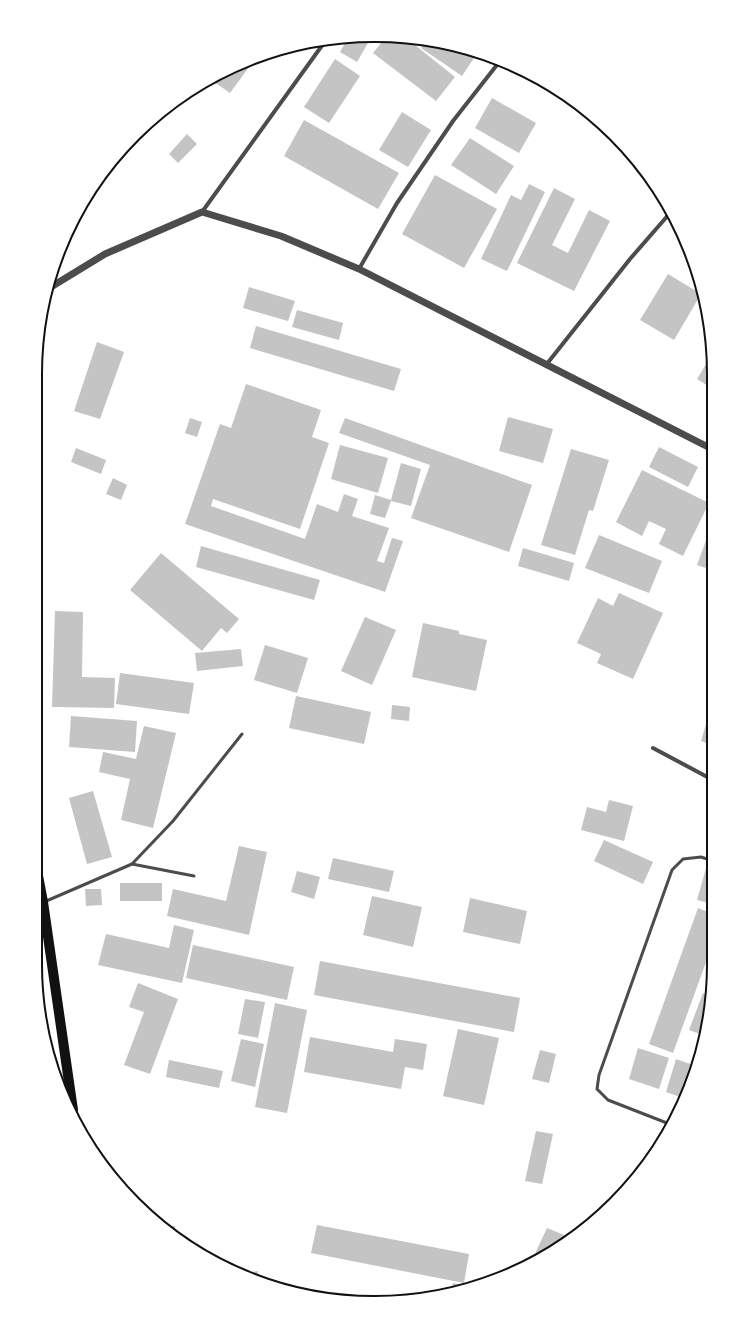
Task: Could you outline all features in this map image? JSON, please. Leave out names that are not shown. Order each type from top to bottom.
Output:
[{"type":"main road","points":[[42,909],[72,1101]]},
{"type":"street","points":[[54,285],[105,254],[202,212],[321,46]]},
{"type":"street","points":[[359,269],[397,203],[453,121],[496,65]]},
{"type":"street","points":[[202,212],[281,236],[359,269],[707,446]]},
{"type":"street","points":[[546,365],[630,259],[667,217]]},
{"type":"street","points":[[653,748],[707,777]]},
{"type":"lane","points":[[42,903],[132,864],[173,821],[242,734]]},
{"type":"lane","points":[[666,1123],[608,1100],[596,1089],[599,1075],[672,870],[683,859],[701,857],[707,859]]},
{"type":"lane","points":[[132,864],[194,876]]},
{"type":"building","points":[[368,42],[357,62],[340,52],[345,44]]},
{"type":"building","points":[[382,42],[415,45],[455,77],[436,101],[373,53]]},
{"type":"building","points":[[422,46],[439,48],[474,58],[462,76],[421,48]]},
{"type":"building","points":[[335,59],[360,76],[329,123],[304,107]]},
{"type":"building","points":[[250,66],[230,93],[215,83]]},
{"type":"building","points":[[492,98],[536,123],[519,153],[475,128]]},
{"type":"building","points":[[402,112],[431,130],[408,167],[379,150]]},
{"type":"building","points":[[304,120],[399,173],[378,209],[284,156]]},
{"type":"building","points":[[187,134],[197,144],[178,163],[169,154]]},
{"type":"building","points":[[470,138],[514,166],[496,194],[451,165]]},
{"type":"building","points":[[435,175],[497,209],[464,268],[402,234]]},
{"type":"building","points":[[529,184],[545,192],[507,271],[481,259],[511,195],[521,200]]},
{"type":"building","points":[[554,188],[575,199],[552,245],[568,253],[589,210],[610,221],[574,291],[517,263]]},
{"type":"building","points":[[668,274],[697,291],[698,298],[674,340],[640,320]]},
{"type":"building","points":[[249,287],[295,301],[288,321],[243,308]]},
{"type":"building","points":[[297,310],[343,323],[339,340],[292,327]]},
{"type":"building","points":[[256,326],[401,369],[394,391],[250,348]]},
{"type":"building","points":[[97,342],[124,352],[100,419],[74,411]]},
{"type":"building","points":[[706,363],[707,385],[697,379]]},
{"type":"building","points":[[246,384],[321,410],[312,437],[329,443],[300,529],[213,499],[211,506],[305,539],[317,504],[338,512],[344,494],[358,499],[352,516],[389,528],[377,561],[384,563],[392,538],[403,541],[385,592],[185,524],[220,424],[231,428]]},
{"type":"building","points":[[508,417],[553,429],[543,463],[499,451]]},
{"type":"building","points":[[190,418],[202,422],[197,437],[185,433]]},
{"type":"building","points":[[345,418],[532,485],[509,552],[411,518],[430,465],[339,433]]},
{"type":"building","points":[[340,445],[388,458],[378,493],[331,479]]},
{"type":"building","points":[[659,447],[698,467],[688,487],[649,467]]},
{"type":"building","points":[[76,448],[106,460],[101,474],[71,462]]},
{"type":"building","points":[[571,449],[609,460],[593,511],[589,510],[575,555],[541,545]]},
{"type":"building","points":[[401,463],[421,469],[411,506],[391,501],[385,518],[370,514],[375,495],[391,500]]},
{"type":"building","points":[[642,470],[707,502],[707,507],[683,556],[659,544],[666,529],[649,521],[642,536],[616,522]]},
{"type":"building","points":[[113,478],[127,485],[121,500],[106,494]]},
{"type":"building","points":[[599,535],[662,561],[649,593],[585,568]]},
{"type":"building","points":[[707,538],[707,568],[697,565]]},
{"type":"building","points":[[201,546],[320,580],[314,600],[196,567]]},
{"type":"building","points":[[523,548],[574,563],[569,581],[518,566]]},
{"type":"building","points":[[161,553],[239,619],[227,633],[221,628],[202,651],[130,590]]},
{"type":"building","points":[[619,593],[663,613],[633,679],[597,663],[601,654],[577,643],[598,598],[613,606]]},
{"type":"building","points":[[55,611],[83,612],[82,677],[115,678],[114,708],[52,707]]},
{"type":"building","points":[[365,617],[396,630],[372,685],[341,671]]},
{"type":"building","points":[[423,623],[459,631],[459,634],[487,640],[476,691],[412,677]]},
{"type":"building","points":[[265,645],[308,658],[297,693],[254,680]]},
{"type":"building","points":[[241,649],[243,666],[197,671],[195,653]]},
{"type":"building","points":[[120,673],[194,683],[189,714],[116,704]]},
{"type":"building","points":[[296,696],[371,712],[364,744],[289,728]]},
{"type":"building","points":[[392,705],[410,707],[409,721],[391,719]]},
{"type":"building","points":[[71,716],[137,721],[135,752],[69,747]]},
{"type":"building","points":[[707,721],[707,743],[701,741]]},
{"type":"building","points":[[144,726],[176,733],[153,828],[121,820],[130,779],[99,772],[103,752],[136,759]]},
{"type":"building","points":[[93,791],[112,857],[87,864],[69,798]]},
{"type":"building","points":[[609,800],[633,806],[624,841],[581,830],[587,807],[606,812]]},
{"type":"building","points":[[604,840],[653,862],[643,884],[594,861]]},
{"type":"building","points":[[239,846],[267,852],[249,935],[167,916],[173,889],[226,901]]},
{"type":"building","points":[[333,858],[394,871],[389,892],[328,879]]},
{"type":"building","points":[[706,868],[707,902],[697,900]]},
{"type":"building","points":[[297,871],[320,877],[314,899],[291,892]]},
{"type":"building","points":[[120,883],[162,883],[162,901],[120,901]]},
{"type":"building","points":[[85,889],[101,889],[102,905],[86,906]]},
{"type":"building","points":[[372,896],[422,907],[413,947],[363,935]]},
{"type":"building","points":[[470,898],[527,911],[520,944],[463,932]]},
{"type":"building","points":[[698,908],[707,912],[707,960],[673,1053],[649,1044]]},
{"type":"building","points":[[174,925],[194,930],[182,983],[98,965],[106,934],[169,948]]},
{"type":"building","points":[[193,945],[294,967],[287,1000],[186,978]]},
{"type":"building","points":[[320,961],[520,998],[514,1032],[314,995]]},
{"type":"building","points":[[138,983],[178,999],[150,1074],[124,1065],[144,1012],[129,1007]]},
{"type":"building","points":[[703,993],[705,994],[700,1034],[689,1030]]},
{"type":"building","points":[[245,999],[265,1002],[258,1038],[238,1034]]},
{"type":"building","points":[[275,1003],[307,1010],[287,1113],[255,1107]]},
{"type":"building","points":[[458,1029],[499,1038],[484,1105],[443,1096]]},
{"type":"building","points":[[310,1037],[393,1052],[395,1039],[427,1044],[423,1070],[405,1067],[401,1089],[304,1072]]},
{"type":"building","points":[[241,1039],[264,1044],[255,1087],[231,1081]]},
{"type":"building","points":[[638,1048],[669,1058],[659,1089],[629,1079]]},
{"type":"building","points":[[540,1050],[556,1054],[549,1083],[532,1079]]},
{"type":"building","points":[[676,1059],[691,1064],[679,1097],[666,1092]]},
{"type":"building","points":[[169,1060],[223,1071],[219,1088],[166,1077]]},
{"type":"building","points":[[536,1131],[553,1134],[542,1184],[525,1181]]},
{"type":"building","points":[[317,1225],[469,1254],[464,1283],[311,1253]]},
{"type":"building","points":[[547,1228],[565,1235],[559,1240],[534,1255]]},
{"type":"building","points":[[258,1271],[258,1275],[250,1272]]},
{"type":"building","points":[[453,1283],[462,1285],[461,1285],[452,1287]]}]
